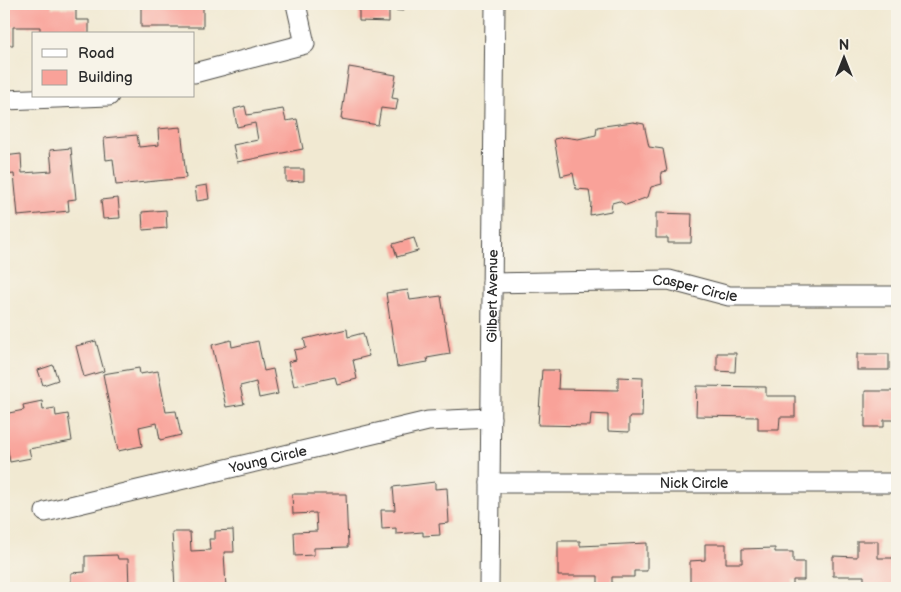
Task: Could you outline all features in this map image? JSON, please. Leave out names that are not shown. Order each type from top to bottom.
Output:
[{"type":"street","points":[[195,73],[305,44],[296,4]]},
{"type":"street","name":"Gilbert Avenue","points":[[489,588],[495,4]]},
{"type":"street","points":[[4,100],[56,98]]},
{"type":"street","name":"Casper Circle","points":[[492,283],[669,280],[729,296],[897,296]]},
{"type":"street","name":"Young Circle","points":[[45,512],[428,421],[490,418]]},
{"type":"street","name":"Nick Circle","points":[[490,483],[897,483]]},
{"type":"building","points":[[4,4],[52,4],[52,8],[76,8],[76,20],[89,20],[89,32],[40,32],[40,27],[13,27],[13,45],[4,45]]},
{"type":"building","points":[[141,4],[203,4],[203,27],[141,27]]},
{"type":"building","points":[[346,4],[404,4],[404,11],[389,10],[389,22],[359,21],[359,6],[346,6]]},
{"type":"building","points":[[349,67],[396,75],[392,98],[398,99],[396,110],[381,108],[378,125],[341,119]]},
{"type":"building","points":[[245,106],[247,115],[283,109],[286,121],[297,119],[303,149],[237,162],[233,145],[258,140],[255,123],[237,127],[234,109]]},
{"type":"building","points":[[633,122],[644,124],[649,147],[663,149],[667,171],[661,172],[662,184],[651,187],[648,197],[626,205],[619,201],[612,203],[611,211],[590,215],[589,190],[576,189],[573,173],[561,176],[554,139],[564,137],[578,139],[596,135],[597,127]]},
{"type":"building","points":[[181,127],[186,178],[116,185],[113,159],[106,160],[104,138],[137,135],[139,147],[159,145],[158,129]]},
{"type":"building","points":[[71,148],[76,199],[68,200],[69,211],[18,216],[14,174],[4,175],[4,156],[21,154],[22,173],[52,171],[50,150]]},
{"type":"building","points":[[286,169],[304,169],[304,181],[286,182]]},
{"type":"building","points":[[207,185],[209,199],[197,201],[195,187]]},
{"type":"building","points":[[118,198],[120,218],[103,219],[101,200]]},
{"type":"building","points":[[166,210],[167,228],[143,230],[142,212]]},
{"type":"building","points":[[656,213],[692,214],[691,243],[668,243],[668,238],[656,238]]},
{"type":"building","points":[[414,238],[418,251],[397,257],[393,244]]},
{"type":"building","points":[[408,290],[410,300],[441,296],[450,354],[427,358],[428,362],[397,367],[386,293]]},
{"type":"building","points":[[347,329],[348,337],[363,333],[369,356],[353,360],[357,379],[337,384],[335,377],[294,386],[288,362],[296,360],[294,350],[306,348],[304,339]]},
{"type":"building","points":[[231,340],[232,347],[258,341],[264,371],[273,369],[278,394],[259,398],[256,382],[240,386],[244,404],[226,407],[212,345]]},
{"type":"building","points":[[96,341],[104,371],[84,377],[76,346]]},
{"type":"building","points":[[717,353],[736,353],[735,372],[717,371]]},
{"type":"building","points":[[857,354],[889,354],[889,370],[857,370]]},
{"type":"building","points":[[53,365],[58,380],[43,385],[38,370]]},
{"type":"building","points":[[139,368],[140,374],[158,371],[166,412],[176,411],[181,435],[160,440],[157,423],[139,427],[142,446],[118,451],[103,374]]},
{"type":"building","points":[[542,370],[559,370],[558,389],[618,390],[618,377],[643,378],[642,417],[629,417],[629,432],[608,431],[608,415],[591,414],[590,426],[538,425]]},
{"type":"building","points":[[697,386],[766,387],[766,396],[795,396],[795,417],[780,417],[779,430],[758,430],[758,417],[696,416]]},
{"type":"building","points":[[865,391],[897,391],[897,420],[884,420],[884,427],[865,427]]},
{"type":"building","points":[[42,401],[43,410],[55,408],[56,416],[68,414],[72,441],[29,449],[31,458],[10,462],[7,445],[4,445],[4,414],[24,410],[23,405]]},
{"type":"building","points":[[435,482],[435,489],[447,488],[449,523],[439,524],[440,535],[423,536],[423,532],[396,534],[396,528],[382,529],[381,510],[395,510],[393,487]]},
{"type":"building","points":[[292,494],[346,494],[348,547],[314,548],[314,555],[295,556],[294,532],[317,531],[316,513],[293,514]]},
{"type":"building","points":[[233,530],[234,552],[224,552],[226,588],[175,588],[172,532],[190,532],[191,551],[210,550],[209,539],[215,539],[215,531]]},
{"type":"building","points":[[558,541],[580,541],[580,546],[647,543],[647,571],[634,571],[634,577],[612,577],[612,585],[598,585],[598,576],[558,576]]},
{"type":"building","points":[[857,541],[878,541],[878,558],[897,558],[897,587],[864,588],[864,576],[833,576],[833,556],[857,557]]},
{"type":"building","points":[[705,544],[726,544],[726,563],[742,563],[742,549],[775,548],[775,552],[793,552],[793,562],[804,562],[804,580],[793,580],[793,588],[690,588],[690,561],[705,560]]},
{"type":"building","points":[[117,555],[118,559],[128,559],[129,588],[71,588],[71,573],[85,572],[85,556]]}]
